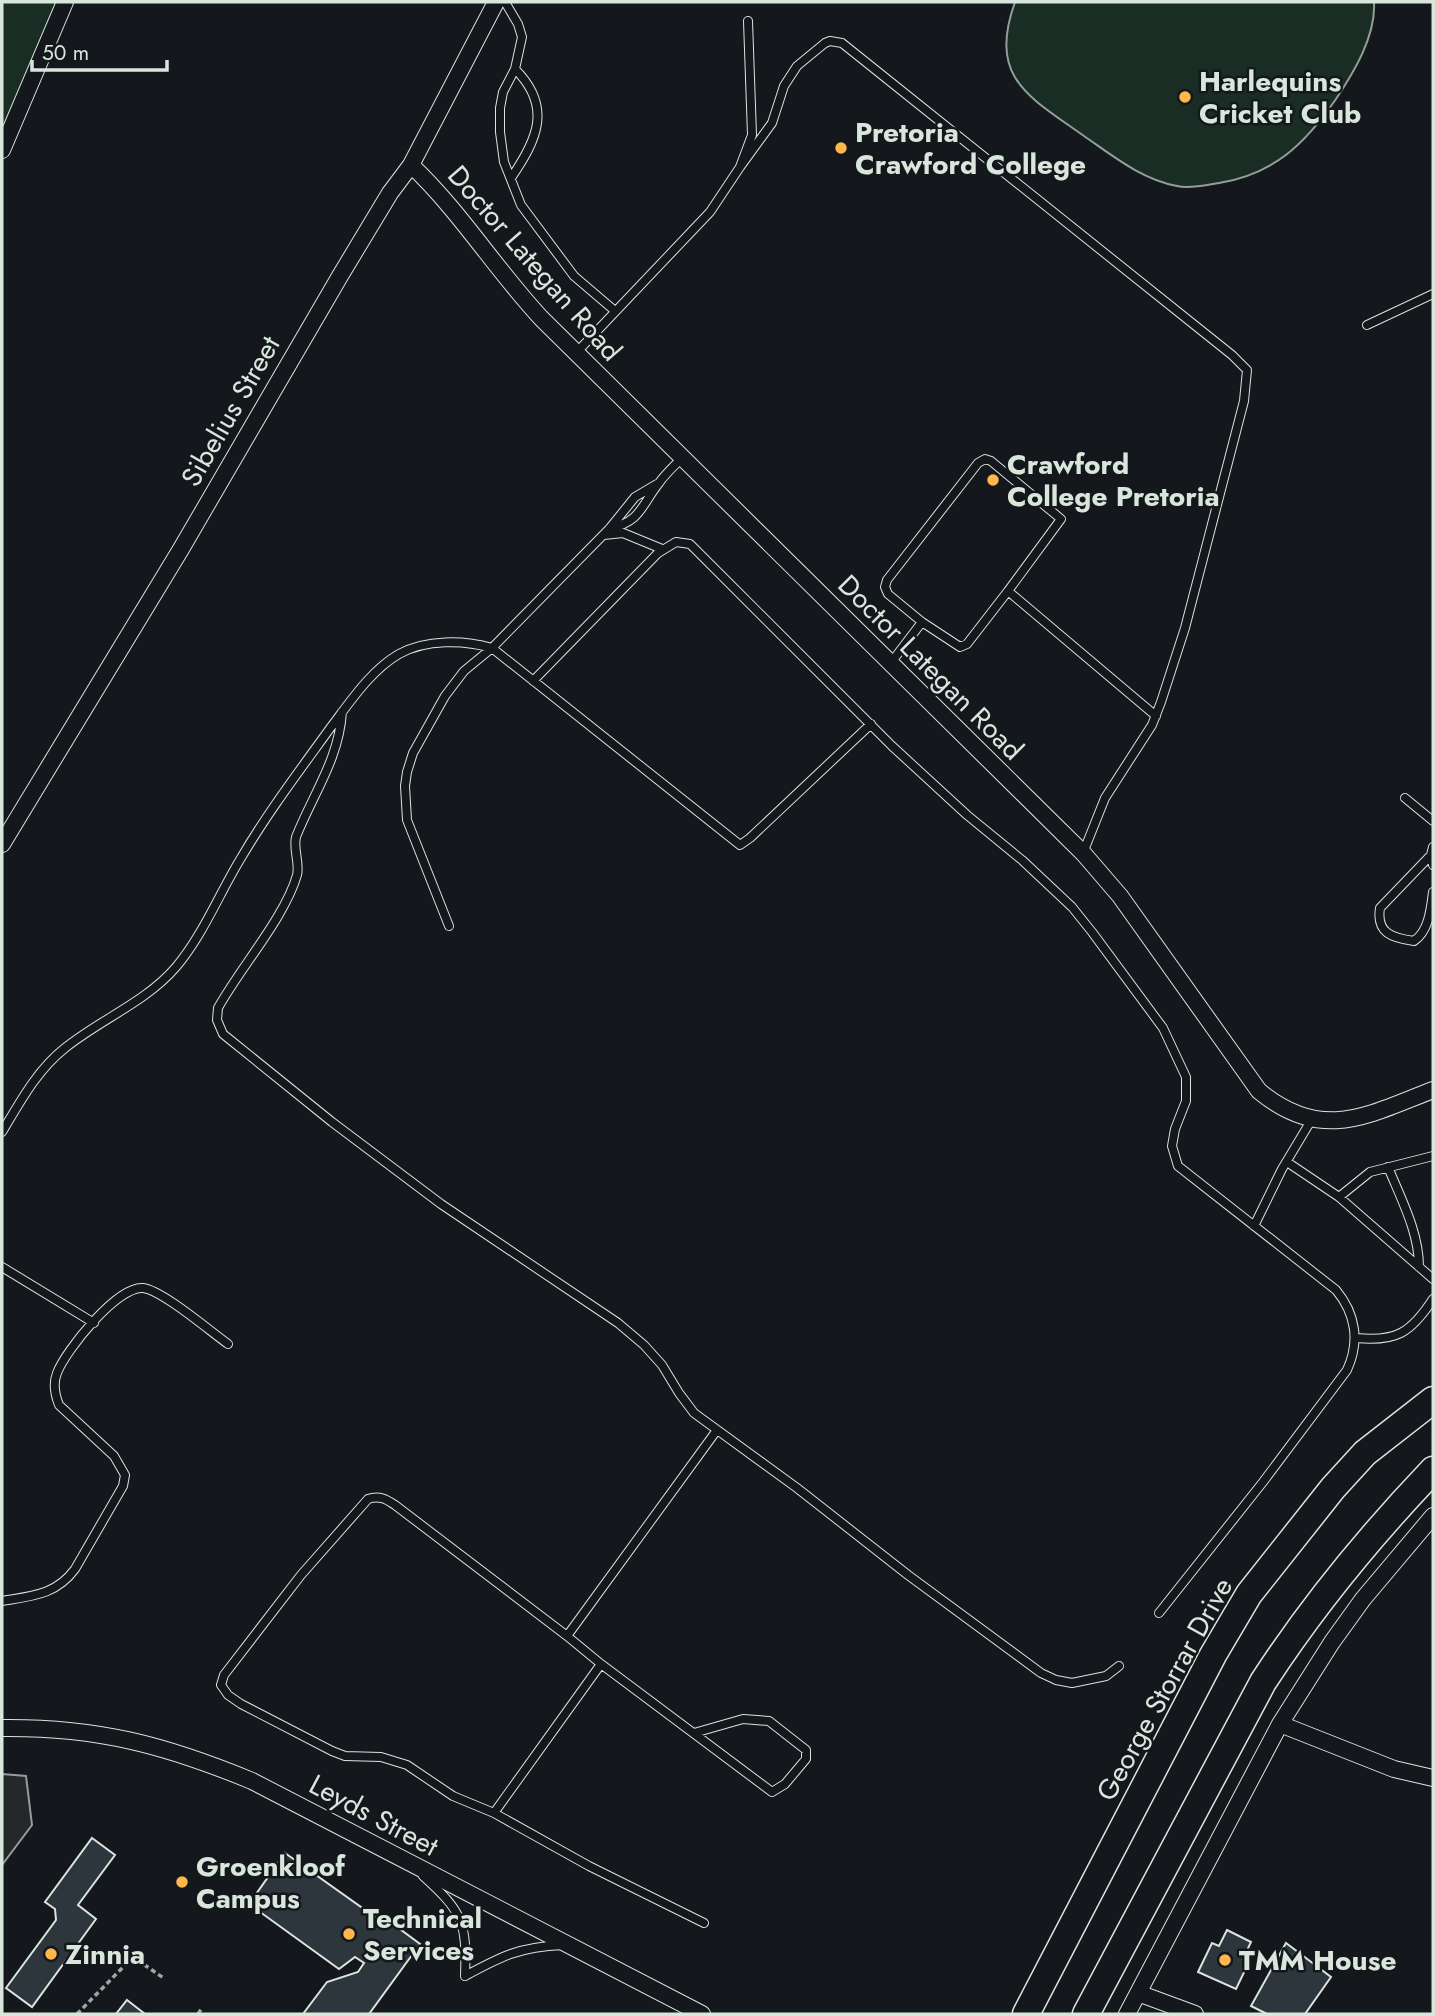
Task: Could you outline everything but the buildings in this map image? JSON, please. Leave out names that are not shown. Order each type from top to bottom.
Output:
[{"type":"main road","points":[[1365,1453],[1433,1384]]},
{"type":"main road","name":"George Storrar Drive","points":[[1026,2014],[1228,1629],[1249,1594],[1365,1453],[1433,1400]]},
{"type":"main road","points":[[1086,2014],[1263,1682],[1292,1637],[1344,1569],[1433,1470]]},
{"type":"street","points":[[2,150],[65,2]]},
{"type":"street","name":"Sibelius Street","points":[[2,844],[181,549],[250,426],[373,222],[411,165],[495,4]]},
{"type":"street","name":"Doctor Lategan Road","points":[[411,165],[439,193],[525,300],[576,353],[1083,853],[1120,896],[1256,1088],[1278,1105],[1312,1119],[1333,1121],[1358,1118],[1433,1090]]},
{"type":"street","points":[[1127,2014],[1280,1724],[1363,1599],[1433,1516]]},
{"type":"street","points":[[1280,1724],[1394,1769],[1433,1777]]},
{"type":"street","name":"Leyds Street","points":[[2,1728],[60,1729],[91,1733],[180,1753],[253,1781],[702,2014]]},
{"type":"street","points":[[1138,1993],[1195,2014]]},
{"type":"lane","points":[[495,4],[518,24],[522,37],[515,69],[503,92],[500,108],[500,132],[510,178],[521,205],[574,276],[615,311]]},
{"type":"lane","points":[[740,167],[752,135],[748,21]]},
{"type":"lane","points":[[576,353],[710,212],[774,119],[784,86],[797,66],[830,41],[842,43],[1244,366],[1247,377],[1244,401],[1185,628],[1156,716],[1105,798],[1083,853]]},
{"type":"lane","points":[[510,178],[532,145],[537,117],[533,91],[515,69]]},
{"type":"lane","points":[[1367,325],[1433,294]]},
{"type":"lane","points":[[449,926],[407,820],[407,772],[423,732],[464,671],[492,648],[610,528],[635,497],[657,484],[682,458]]},
{"type":"lane","points":[[985,459],[991,461],[1061,519],[967,643],[960,647],[922,622],[888,594],[885,587],[887,580],[978,463],[985,459]]},
{"type":"lane","points":[[610,528],[622,525],[637,514],[646,505],[657,484]]},
{"type":"lane","points":[[601,536],[624,533],[662,549]]},
{"type":"lane","points":[[533,681],[662,549],[676,542],[690,544],[914,767],[1065,901],[1092,932],[1163,1028],[1186,1077],[1186,1101],[1172,1146],[1178,1166],[1336,1290],[1346,1304],[1356,1338],[1354,1355],[1347,1370],[1159,1612]]},
{"type":"lane","points":[[1008,591],[1156,716]]},
{"type":"lane","points":[[890,664],[922,622]]},
{"type":"lane","points":[[2,1132],[42,1070],[64,1049],[147,993],[176,966],[199,932],[253,838],[342,712],[386,663],[407,650],[450,641],[470,642],[492,648],[740,845],[871,724]]},
{"type":"lane","points":[[342,712],[339,741],[330,766],[296,837],[294,849],[298,872],[290,894],[218,1008],[220,1030],[275,1078],[441,1204],[633,1335],[668,1372],[687,1404],[717,1430],[1041,1673],[1072,1683],[1106,1676],[1119,1666]]},
{"type":"lane","points":[[1405,799],[1433,821]]},
{"type":"lane","points":[[1432,851],[1433,865]]},
{"type":"lane","points":[[1432,851],[1380,908],[1378,919],[1382,929],[1398,939],[1414,941],[1425,928],[1433,892]]},
{"type":"lane","points":[[1254,1226],[1286,1162],[1312,1119]]},
{"type":"lane","points":[[1339,1197],[1363,1175],[1433,1156]]},
{"type":"lane","points":[[1286,1162],[1339,1197],[1433,1279]]},
{"type":"lane","points":[[1388,1167],[1411,1224],[1419,1251],[1419,1267]]},
{"type":"lane","points":[[2,1267],[94,1323]]},
{"type":"lane","points":[[2,1601],[45,1592],[65,1582],[123,1486],[125,1475],[114,1456],[59,1405],[55,1393],[58,1373],[69,1354],[94,1323],[121,1296],[130,1290],[144,1288],[162,1296],[229,1344]]},
{"type":"lane","points":[[1356,1338],[1381,1340],[1402,1334],[1433,1299]]},
{"type":"lane","points":[[567,1636],[717,1430]]},
{"type":"lane","points":[[694,1733],[743,1719],[769,1721],[806,1750],[806,1759],[785,1784],[772,1792],[601,1664],[395,1505],[375,1497],[368,1499],[301,1575],[222,1679],[223,1689],[241,1704],[332,1751],[345,1756],[382,1757],[418,1770],[453,1796],[494,1813],[589,1866],[704,1923]]},
{"type":"lane","points":[[494,1813],[601,1664]]},
{"type":"lane","points":[[409,1863],[447,1899],[461,1919],[465,1935],[465,1976],[511,1952],[536,1946],[569,1945]]},
{"type":"path","points":[[77,2014],[133,1957],[165,1979]]},
{"type":"path","points":[[198,2014],[202,2008]]},
{"type":"green space","points":[[2,2],[60,2],[2,146]]},
{"type":"green space","name":"Harlequins Cricket Club","points":[[1015,2],[1374,2],[1374,15],[1368,41],[1343,88],[1300,143],[1272,164],[1239,179],[1187,187],[1164,183],[1128,166],[1030,96],[1010,67],[1007,49],[1008,28]]},
{"type":"shaded area","points":[[2,1774],[26,1776],[32,1825],[2,1865]]},
{"type":"place","name":"Harlequins Cricket Club","points":[[1185,97]]},
{"type":"place","name":"Pretoria Crawford College","points":[[841,148]]},
{"type":"place","name":"Crawford College Pretoria","points":[[993,480]]},
{"type":"place","name":"Groenkloof Campus","points":[[182,1882]]},
{"type":"place","name":"Technical Services","points":[[349,1934]]},
{"type":"place","name":"Zinnia","points":[[51,1954]]},
{"type":"place","name":"TMM House","points":[[1225,1960]]}]
